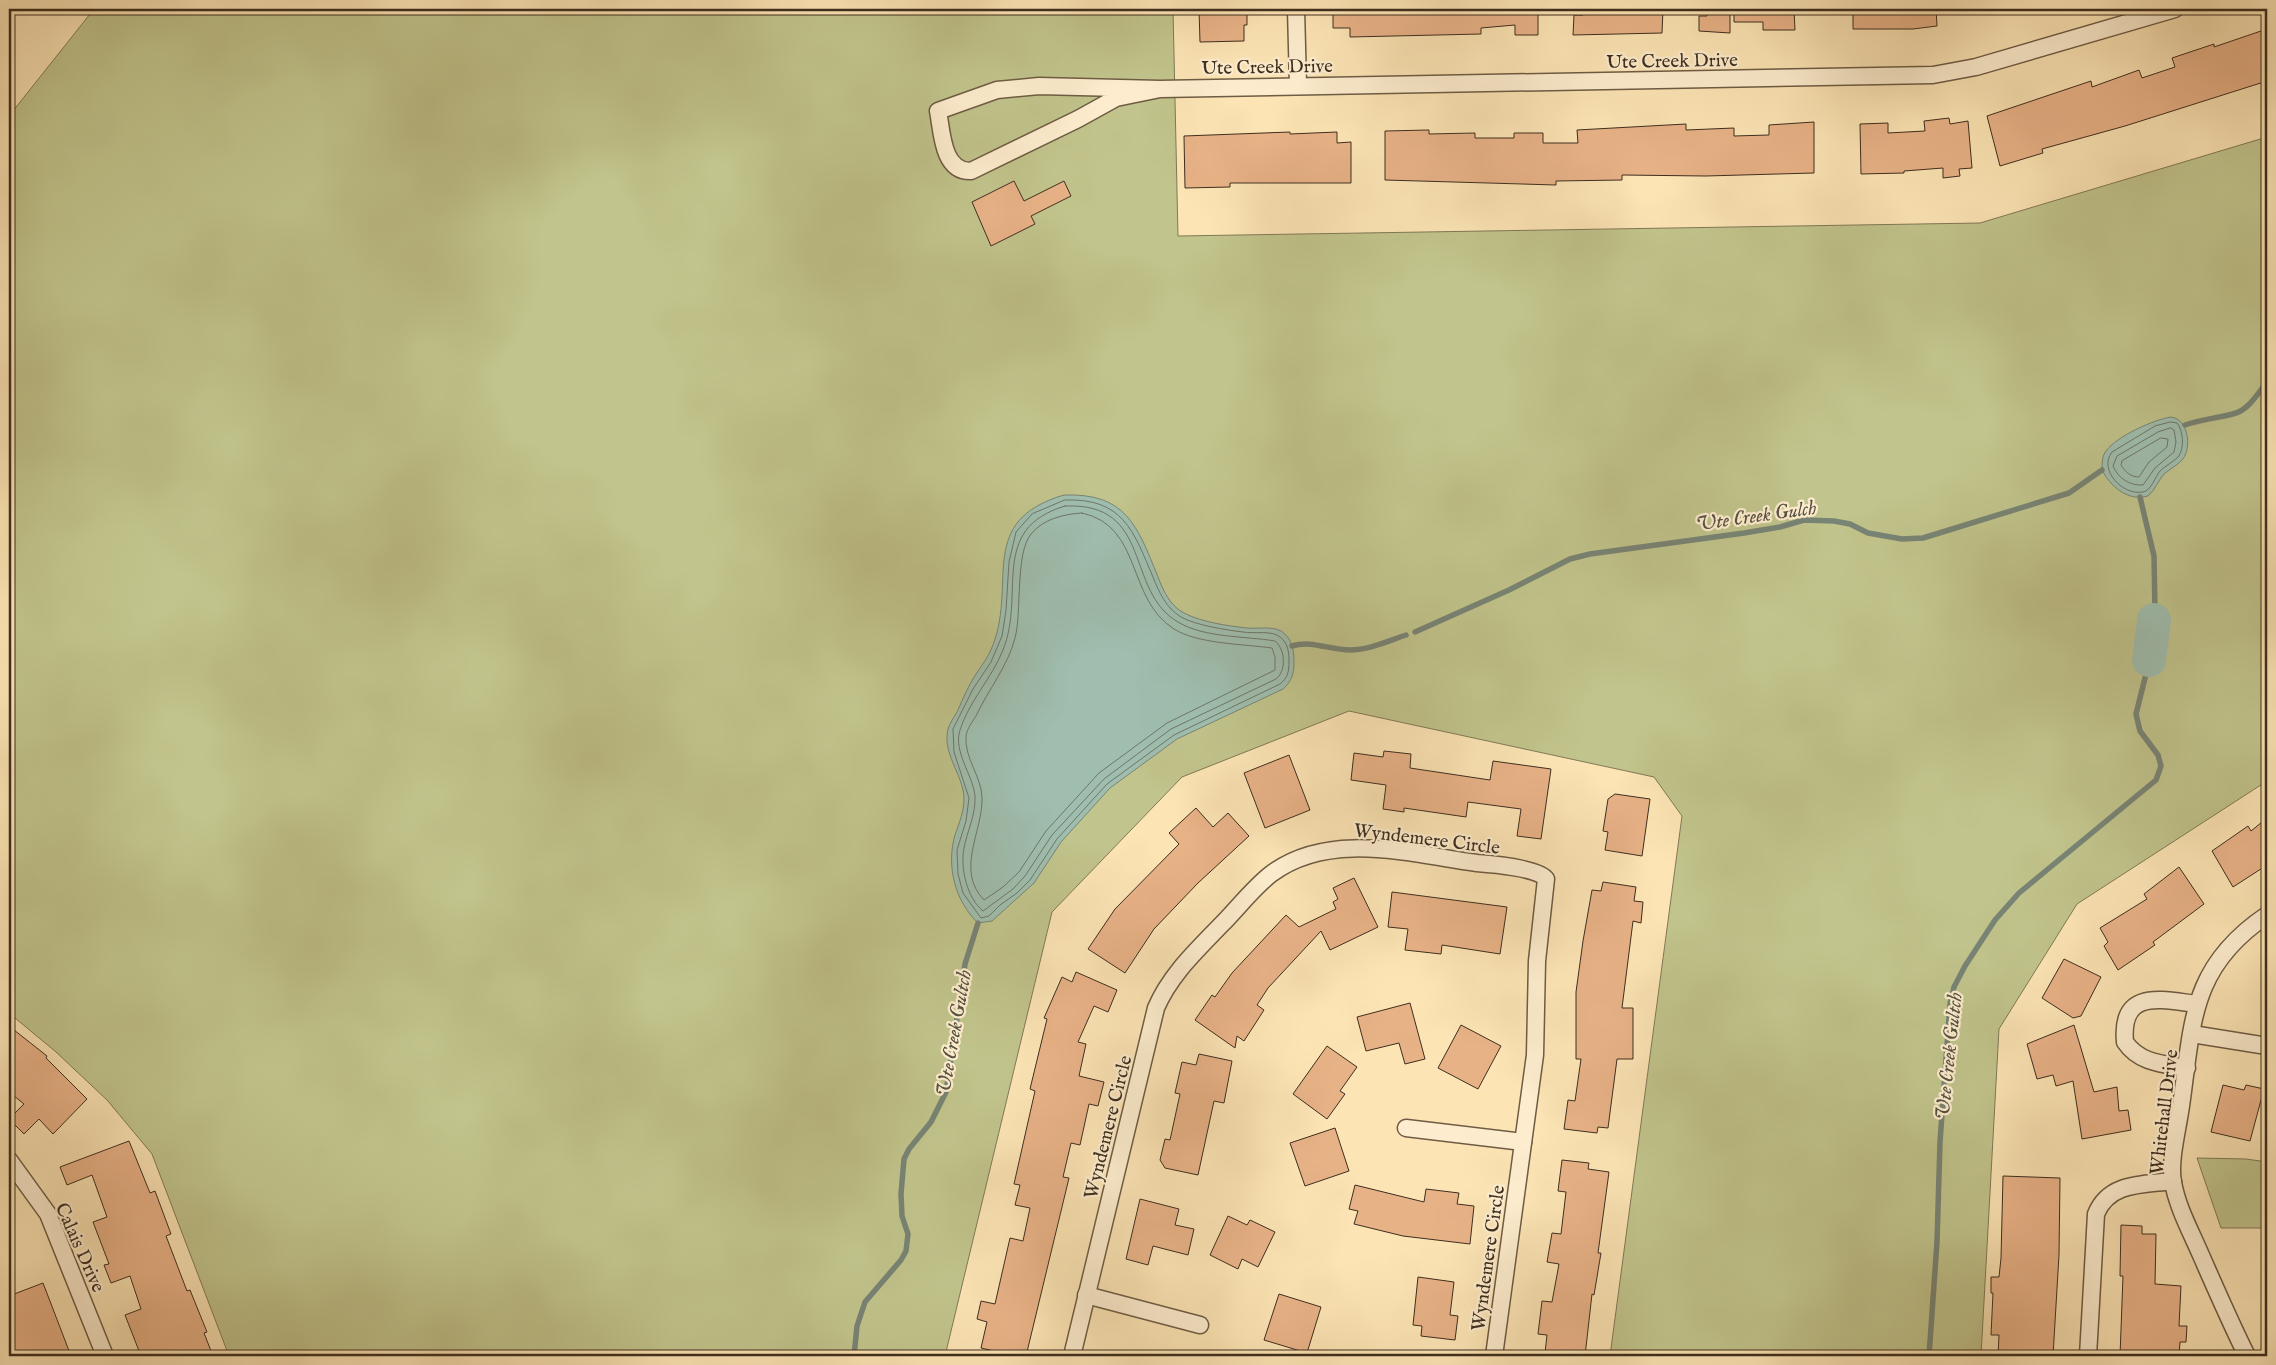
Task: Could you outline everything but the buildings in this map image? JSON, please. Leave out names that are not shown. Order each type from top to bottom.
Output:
[{"type":"street","points":[[1296,9],[1298,85]]},
{"type":"street","name":"Ute Creek Drive","points":[[1160,89],[1116,98],[1078,119],[971,171],[960,170],[954,166],[945,151],[938,110],[997,90],[1039,86],[1160,89],[1298,85],[1933,75],[1976,67],[2175,9]]},
{"type":"street","name":"Wyndemere Circle","points":[[1072,1356],[1160,997],[1181,966],[1270,874],[1306,855],[1331,849],[1356,847],[1493,864],[1538,872],[1544,876],[1546,891],[1537,961],[1535,1055],[1494,1356]]},
{"type":"street","name":"Whitehall Drive","points":[[2247,1356],[2184,1218],[2172,1181],[2199,995],[2215,964],[2238,938],[2267,915]]},
{"type":"street","points":[[2187,1068],[2138,1056],[2125,1042],[2125,1024],[2135,1006],[2149,999],[2197,1004]]},
{"type":"street","points":[[2192,1034],[2267,1046]]},
{"type":"street","points":[[1406,1128],[1523,1142]]},
{"type":"street","name":"Calais Drive","points":[[9,1160],[48,1214],[105,1356]]},
{"type":"street","points":[[2088,1356],[2096,1214],[2101,1202],[2111,1193],[2130,1186],[2172,1181]]},
{"type":"street","points":[[1086,1295],[1200,1325]]},
{"type":"green space","points":[[94,9],[1173,9],[1178,236],[1980,223],[2267,137],[2267,781],[2077,904],[1999,1029],[1981,1356],[1610,1356],[1682,816],[1654,777],[1349,711],[1182,777],[1052,912],[945,1356],[229,1356],[152,1154],[107,1100],[56,1052],[9,1013],[9,116]]},
{"type":"green space","points":[[2197,1158],[2246,1159],[2267,1162],[2267,1228],[2221,1228]]},
{"type":"water","points":[[2171,417],[2181,423],[2187,434],[2186,454],[2183,459],[2164,474],[2148,496],[2134,497],[2120,491],[2110,482],[2102,470],[2103,457],[2106,451],[2111,445],[2136,429]]},
{"type":"water","points":[[1064,495],[1085,496],[1102,500],[1115,506],[1126,516],[1143,542],[1165,592],[1179,610],[1198,619],[1215,623],[1247,628],[1273,629],[1285,634],[1293,649],[1293,673],[1289,683],[1283,689],[1177,739],[1110,788],[1061,842],[1034,883],[992,921],[978,923],[963,904],[958,894],[952,871],[952,847],[962,813],[964,798],[963,789],[948,747],[948,729],[970,683],[993,645],[999,622],[1004,556],[1009,537],[1019,521],[1037,506]]},
{"type":"waterway","name":"Ute Creek Gulch","points":[[2185,425],[2241,411],[2253,400],[2267,382]]},
{"type":"waterway","name":"Ute Creek Gulch","points":[[1415,632],[1509,590],[1570,559],[1590,554],[1744,533],[1780,527],[1804,520],[1834,521],[1850,524],[1868,533],[1902,539],[1923,538],[2069,493],[2102,470]]},
{"type":"waterway","name":"Ute Creek Gultch","points":[[2140,497],[2154,556],[2155,613]]},
{"type":"waterway","name":"Ute Creek Gultch","points":[[2149,660],[2154,620]]},
{"type":"waterway","name":"Ute Creek Gulch","points":[[1292,646],[1307,644],[1342,650],[1357,650],[1406,635]]},
{"type":"waterway","name":"Ute Creek Gultch","points":[[1929,1356],[1937,1242],[1940,1142],[1950,1004],[1954,987],[1965,966],[1995,920],[2019,893],[2156,780],[2161,766],[2158,755],[2140,731],[2136,714],[2147,670]]},
{"type":"waterway","name":"Ute Creek Gultch","points":[[854,1356],[857,1326],[865,1302],[901,1260],[906,1251],[908,1234],[902,1216],[901,1194],[904,1159],[909,1149],[931,1122],[946,1092],[965,964],[978,923]]}]
